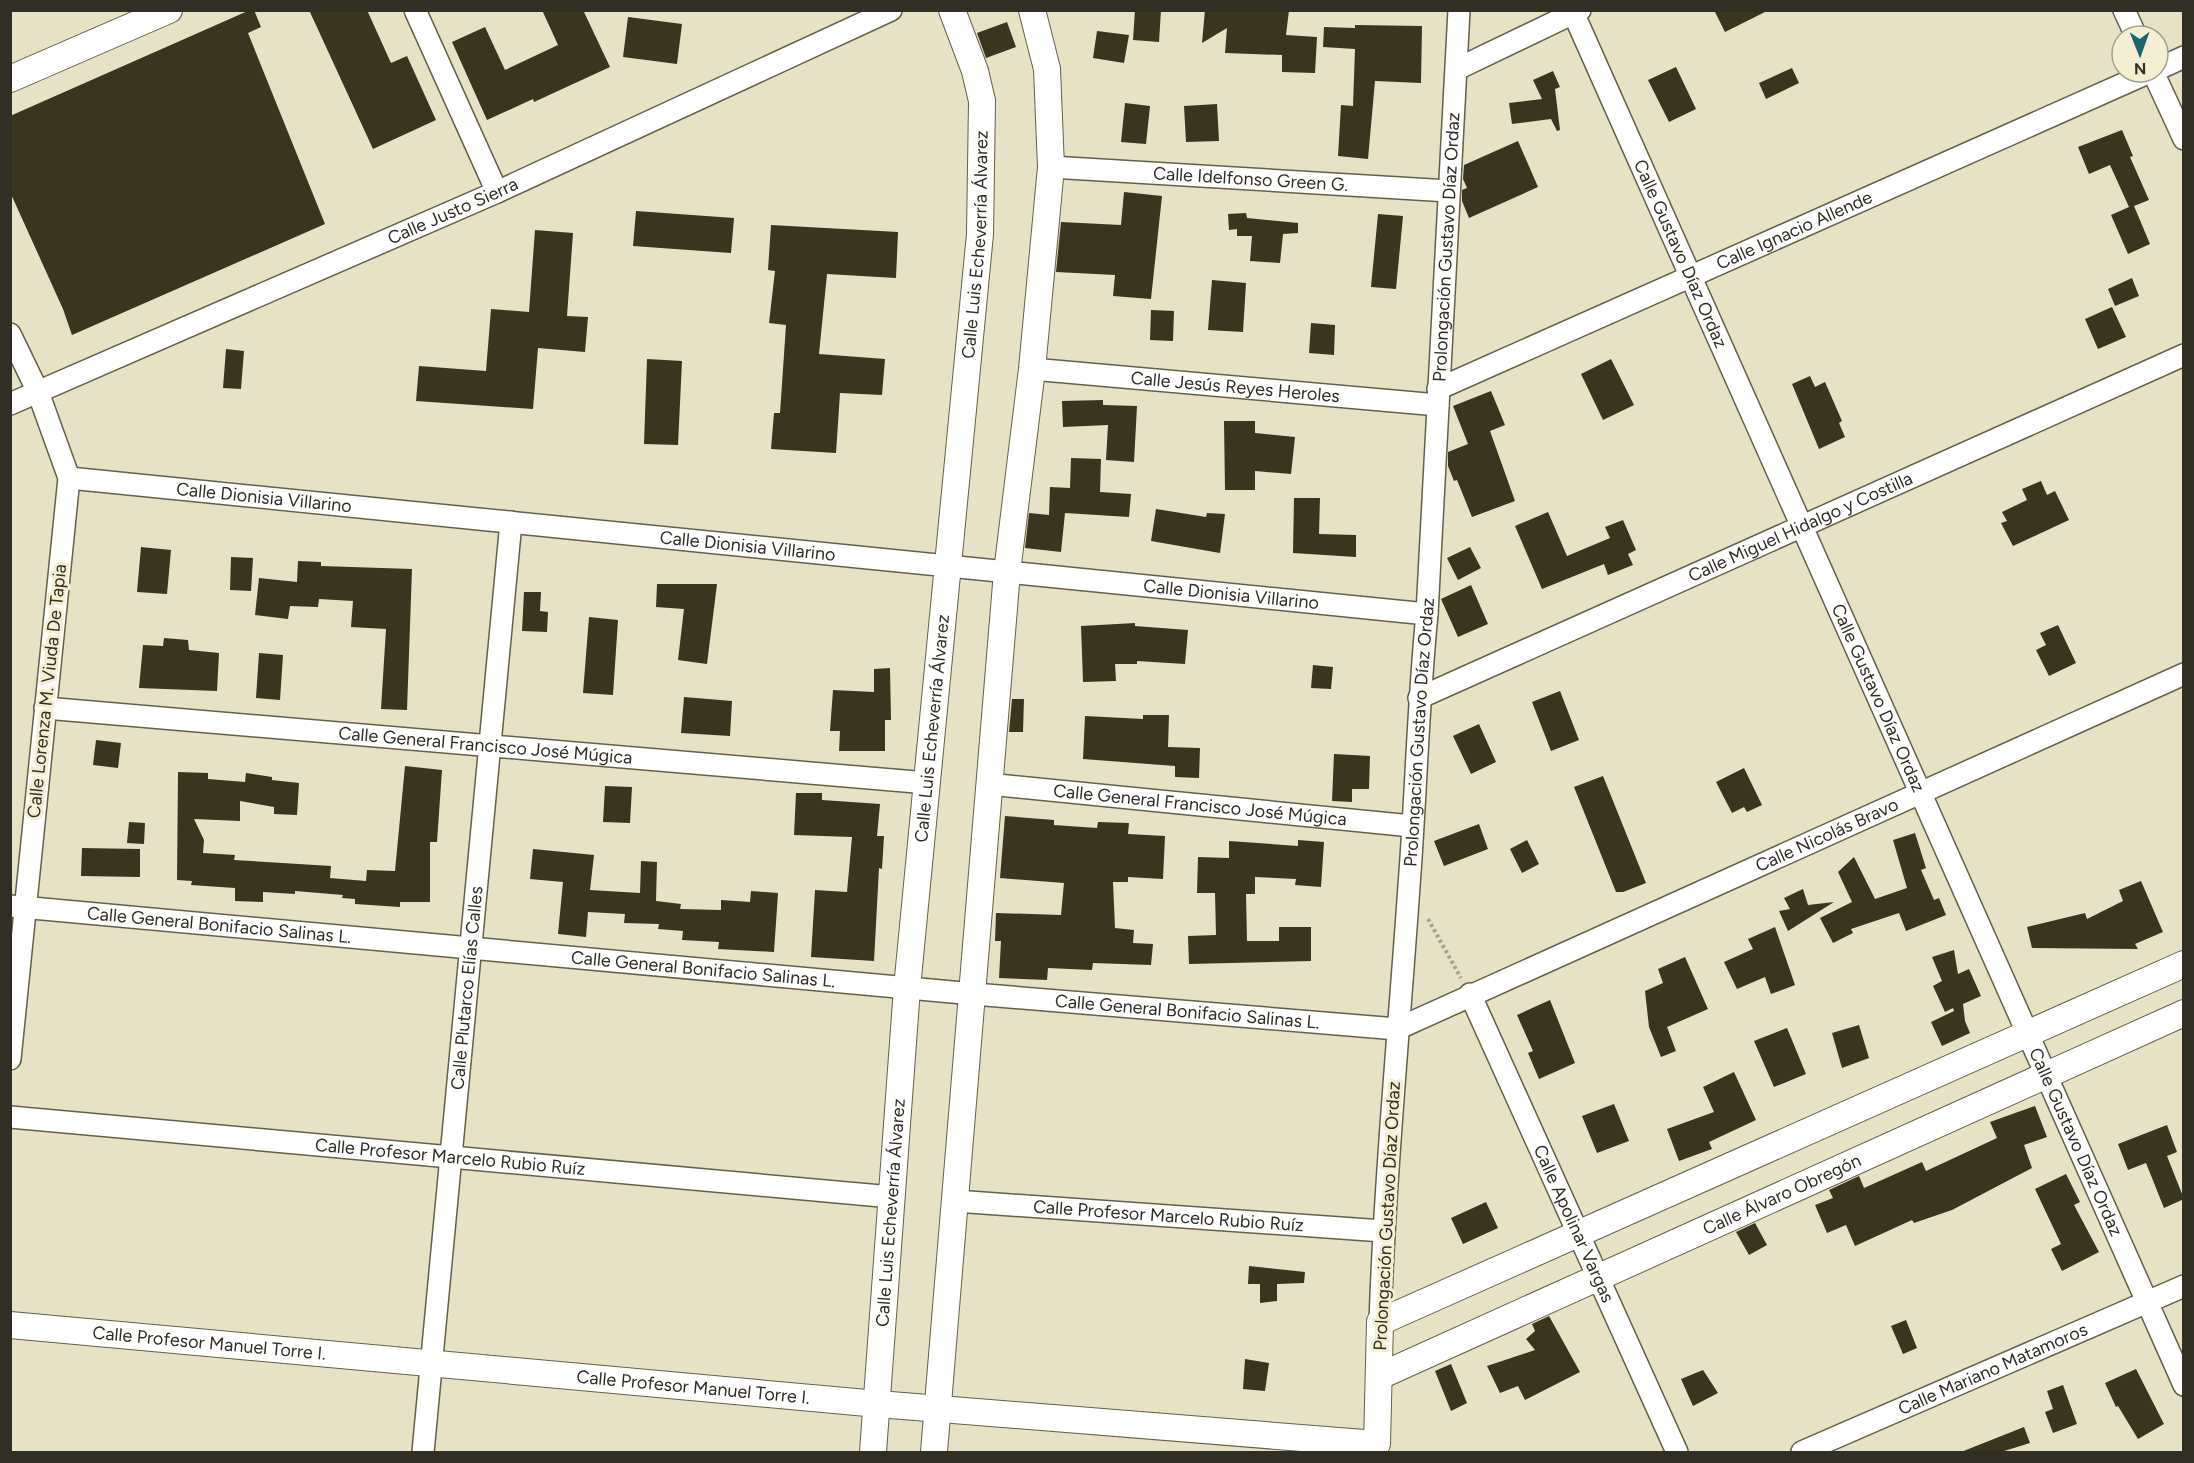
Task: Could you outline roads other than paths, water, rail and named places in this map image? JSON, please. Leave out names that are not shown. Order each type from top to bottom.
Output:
[{"type":"street","points":[[10,80],[169,10]]},
{"type":"street","points":[[415,10],[497,192]]},
{"type":"street","name":"Calle Justo Sierra","points":[[10,404],[497,192],[891,10]]},
{"type":"street","name":"Calle Luis Echeverría Álvarez","points":[[873,1452],[907,988],[980,234],[984,131],[979,86],[952,10]]},
{"type":"street","points":[[934,1452],[974,994],[988,784],[1007,572],[1032,369],[1051,167],[1051,114],[1047,69],[1032,10]]},
{"type":"street","name":"Prolongación Gustavo Díaz Ordaz","points":[[1377,1448],[1383,1231],[1409,886],[1419,698],[1427,614],[1459,10]]},
{"type":"street","points":[[2124,10],[2130,24]]},
{"type":"street","points":[[1456,69],[1575,11]]},
{"type":"street","name":"Calle Gustavo Díaz Ordaz","points":[[1575,11],[1690,275],[2184,1385]]},
{"type":"street","points":[[2170,63],[2184,57]]},
{"type":"street","name":"Calle Ignacio Allende","points":[[1438,397],[1690,275],[2125,84]]},
{"type":"street","points":[[2158,84],[2184,139]]},
{"type":"street","name":"Calle Idelfonso Green G.","points":[[1051,167],[1449,191]]},
{"type":"street","name":"Calle Lorenza M. Viuda De Tapia","points":[[10,334],[38,392],[69,478],[45,708],[18,906],[10,1059]]},
{"type":"street","name":"Calle Miguel Hidalgo y Costilla","points":[[1419,698],[2184,355]]},
{"type":"street","name":"Calle Jesús Reyes Heroles","points":[[1032,369],[1438,397]]},
{"type":"street","name":"Calle Dionisia Villarino","points":[[69,478],[1427,614]]},
{"type":"street","name":"Calle Plutarco Elías Calles","points":[[423,1452],[511,522]]},
{"type":"street","name":"Calle Nicolás Bravo","points":[[1397,1029],[1470,994],[2184,674]]},
{"type":"street","name":"Calle General Francisco José Múgica","points":[[45,708],[928,783]]},
{"type":"street","name":"Calle General Francisco José Múgica","points":[[988,784],[1412,826]]},
{"type":"street","name":"Calle General Bonifacio Salinas L.","points":[[18,906],[974,994],[1397,1029]]},
{"type":"street","points":[[1380,1322],[2184,964]]},
{"type":"street","name":"Calle Apolinar Vargas","points":[[1470,994],[1677,1452]]},
{"type":"street","name":"Calle Álvaro Obregón","points":[[1380,1376],[2184,1013]]},
{"type":"street","name":"Calle Profesor Marcelo Rubio Ruíz","points":[[10,1117],[892,1197]]},
{"type":"street","name":"Calle Profesor Marcelo Rubio Ruíz","points":[[955,1201],[1383,1231]]},
{"type":"street","name":"Calle Mariano Matamoros","points":[[1802,1452],[2184,1286]]},
{"type":"street","name":"Calle Profesor Manuel Torre I.","points":[[10,1325],[1377,1448]]}]
